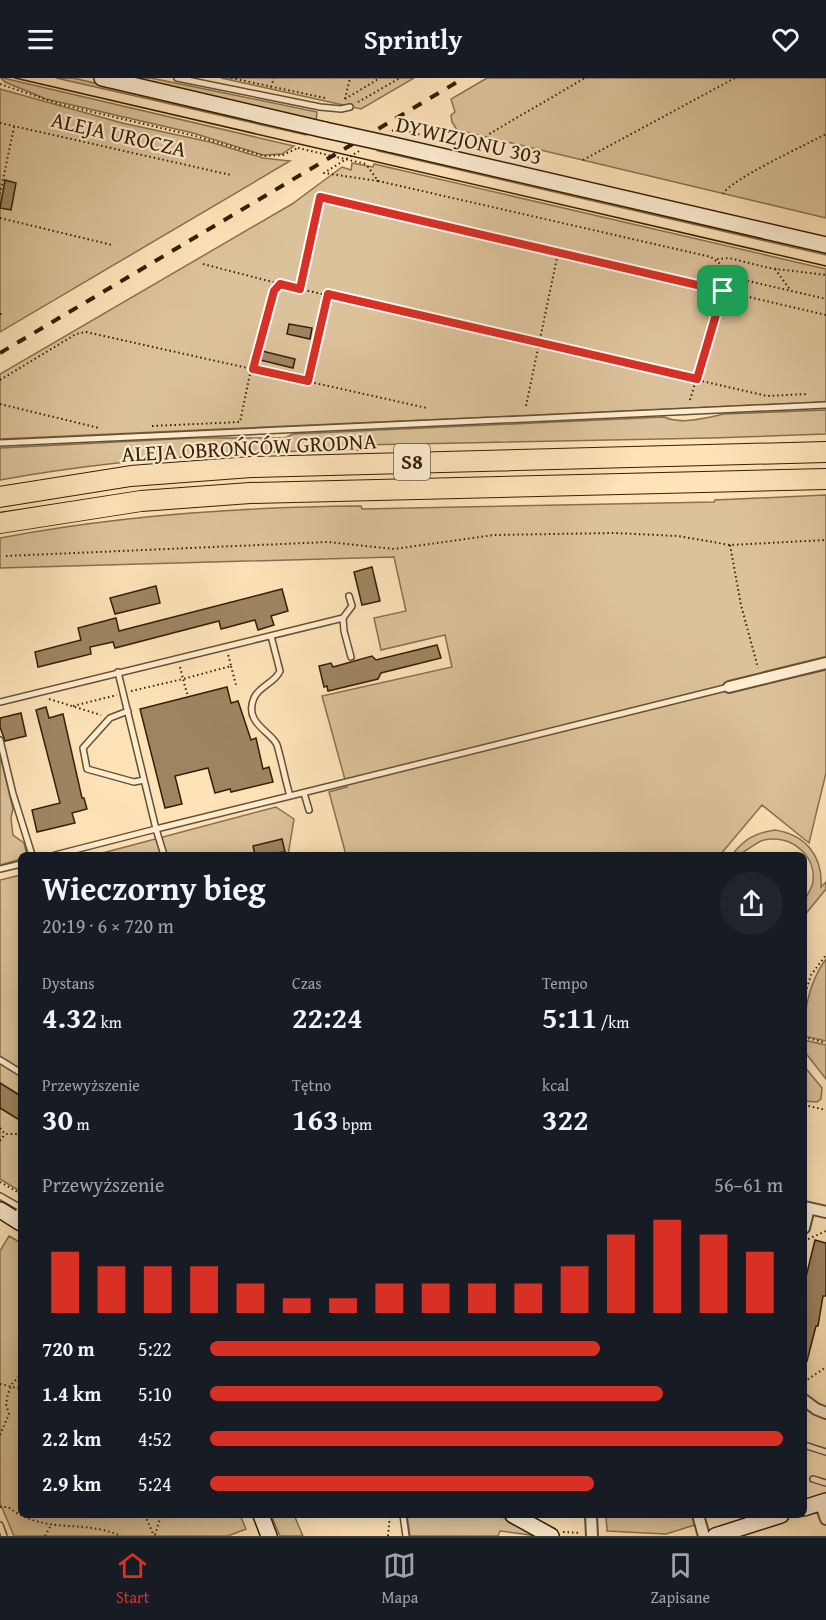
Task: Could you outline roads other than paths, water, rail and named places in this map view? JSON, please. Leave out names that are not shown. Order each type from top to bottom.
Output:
[{"type":"highway","name":"ALEJA OBROŃCÓW GRODNA","points":[[0,497],[131,476],[252,467],[826,452]]},
{"type":"highway","name":"ALEJA OBROŃCÓW GRODNA","points":[[0,523],[141,501],[250,493],[826,479]]},
{"type":"street","name":"DYWIZJONU 303","points":[[102,78],[325,130],[388,140],[826,245]]},
{"type":"street","points":[[729,687],[826,663]]},
{"type":"street","points":[[807,1207],[826,1212]]},
{"type":"street","points":[[0,1210],[18,1214]]},
{"type":"street","points":[[807,1403],[826,1413]]},
{"type":"street","points":[[807,1507],[823,1501],[826,1518]]},
{"type":"street","points":[[262,1518],[269,1536]]},
{"type":"street","points":[[518,1518],[551,1536]]},
{"type":"street","points":[[591,1518],[592,1536]]},
{"type":"street","points":[[699,1518],[704,1536]]},
{"type":"street","points":[[715,1536],[772,1518]]},
{"type":"lane","points":[[177,78],[320,107],[341,110],[350,107]]},
{"type":"lane","points":[[0,443],[826,405]]},
{"type":"lane","points":[[0,702],[343,618],[352,606],[349,596]]},
{"type":"lane","points":[[343,618],[351,657]]},
{"type":"lane","points":[[271,636],[280,671],[276,678],[256,694],[252,705],[256,723],[277,744],[290,796]]},
{"type":"lane","points":[[118,672],[163,852]]},
{"type":"lane","points":[[67,852],[729,687]]},
{"type":"lane","points":[[128,711],[110,718],[83,748],[87,769],[134,782],[144,780]]},
{"type":"lane","points":[[0,740],[13,794],[32,852]]},
{"type":"lane","points":[[304,793],[309,810]]},
{"type":"lane","points":[[0,869],[18,865]]},
{"type":"lane","points":[[0,1060],[18,1070]]},
{"type":"lane","points":[[0,1196],[18,1213]]},
{"type":"lane","points":[[807,1446],[826,1452]]},
{"type":"lane","points":[[813,1479],[826,1483]]},
{"type":"lane","points":[[403,1518],[406,1536]]},
{"type":"lane","points":[[0,1525],[4,1536]]},
{"type":"tram line","points":[[15,78],[826,266]]},
{"type":"railway","points":[[0,353],[464,78]]}]
